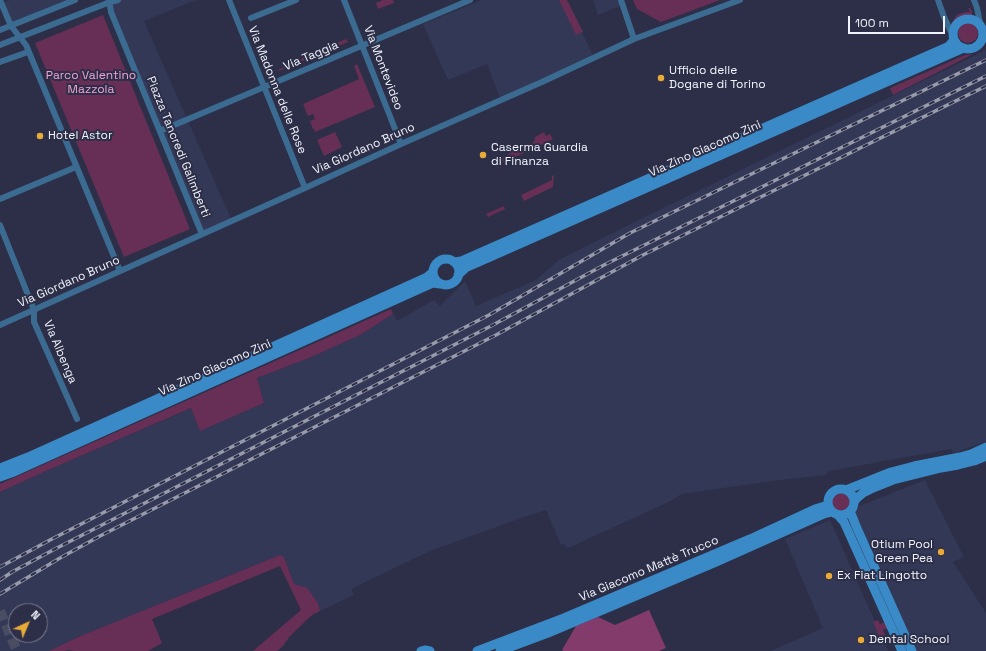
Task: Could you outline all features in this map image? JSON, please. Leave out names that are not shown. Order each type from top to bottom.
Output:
[{"type":"street","points":[[0,0],[10,26],[20,37],[28,50],[120,271]]},
{"type":"street","points":[[0,30],[75,0]]},
{"type":"street","points":[[0,45],[110,1],[118,0]]},
{"type":"street","name":"Via Madonna delle Rose","points":[[229,0],[305,188]]},
{"type":"street","points":[[251,18],[296,0]]},
{"type":"street","name":"Via Montevideo","points":[[344,0],[401,144]]},
{"type":"street","name":"Via Taggia","points":[[160,131],[470,0]]},
{"type":"street","points":[[621,0],[634,38]]},
{"type":"street","name":"Via Giordano Bruno","points":[[0,325],[542,82],[634,38],[740,0]]},
{"type":"street","points":[[938,0],[944,17],[954,37],[960,46],[968,49],[978,46],[981,42],[983,30],[974,0]]},
{"type":"street","name":"Piazza Tancredi Galimberti","points":[[110,1],[111,12],[202,234]]},
{"type":"street","points":[[954,37],[956,25],[963,19],[972,19],[983,30]]},
{"type":"street","name":"Via Zino Giacomo Zini","points":[[454,262],[461,261],[949,46],[954,37]]},
{"type":"street","name":"Via Zino Giacomo Zini","points":[[458,276],[467,267],[964,48]]},
{"type":"street","points":[[0,62],[19,51],[28,50]]},
{"type":"street","points":[[0,199],[76,167]]},
{"type":"street","name":"Via Albenga","points":[[0,225],[34,310],[34,322],[77,419]]},
{"type":"street","points":[[447,259],[454,262],[458,268],[458,276],[456,280],[451,284],[445,285],[440,284],[435,280],[433,272],[435,265],[440,261],[447,259]]},
{"type":"street","name":"Via Zino Giacomo Zini","points":[[0,468],[28,457],[427,277],[433,272]]},
{"type":"street","name":"Via Zino Giacomo Zini","points":[[0,477],[433,283],[440,284]]},
{"type":"street","points":[[902,651],[844,522],[833,510],[828,499],[832,492],[838,489],[846,490],[891,472],[960,457],[986,447]]},
{"type":"street","points":[[833,510],[842,515],[852,509],[854,502],[863,493],[893,480],[941,468],[969,463],[986,456]]},
{"type":"street","points":[[846,490],[852,495],[854,502]]},
{"type":"street","name":"Via Giacomo Mattè Trucco","points":[[477,651],[564,618],[815,509],[833,510]]},
{"type":"street","name":"Via Giacomo Mattè Trucco","points":[[500,651],[548,633],[740,552],[833,510]]},
{"type":"street","points":[[850,511],[912,651]]},
{"type":"street","points":[[420,651],[430,651]]},
{"type":"shaded area","points":[[11,0],[75,0],[11,26],[1,3]]},
{"type":"shaded area","points":[[109,0],[196,0],[144,21],[232,221],[202,234]]},
{"type":"shaded area","points":[[482,0],[566,0],[594,57],[500,98],[487,64],[448,80],[423,24]]},
{"type":"shaded area","points":[[593,0],[621,0],[623,5],[598,15]]},
{"type":"shaded area","points":[[986,50],[986,441],[955,453],[951,449],[829,471],[826,475],[681,494],[671,501],[568,548],[564,544],[561,545],[546,510],[430,551],[351,589],[354,595],[320,611],[318,603],[307,589],[294,584],[284,557],[280,555],[78,637],[49,651],[0,651],[0,492],[192,408],[200,431],[264,403],[257,378],[309,358],[360,335],[393,314],[397,321],[434,300],[440,306],[465,281],[476,306],[536,280],[559,260]]},
{"type":"shaded area","points":[[925,480],[964,557],[953,562],[986,613],[986,651],[914,651],[852,509]]},
{"type":"shaded area","points":[[830,520],[888,651],[771,651],[823,628],[785,539]]},
{"type":"shaded area","points":[[649,610],[666,648],[659,651],[562,650],[576,626],[598,617],[615,625]]},
{"type":"green space","points":[[383,0],[393,0],[394,3],[378,9],[376,3]]},
{"type":"green space","points":[[559,0],[567,0],[583,32],[576,35]]},
{"type":"green space","points":[[633,0],[720,0],[661,22],[637,9]]},
{"type":"green space","points":[[968,8],[972,11],[972,15],[964,15],[959,17],[952,25],[951,24],[959,14],[970,12]]},
{"type":"green space","name":"Parco Valentino Mazzola","points":[[103,15],[190,229],[124,257],[35,43]]},
{"type":"green space","points":[[968,23],[975,26],[978,33],[975,40],[968,43],[961,40],[958,33],[961,26]]},
{"type":"green space","points":[[346,39],[348,42],[279,71],[278,70],[302,58]]},
{"type":"green space","points":[[973,54],[893,95],[890,88],[965,55]]},
{"type":"green space","points":[[357,64],[375,107],[315,132],[310,121],[315,119],[313,114],[308,116],[303,104],[359,79],[354,66]]},
{"type":"green space","points":[[335,132],[342,147],[324,156],[317,140]]},
{"type":"green space","points":[[544,132],[546,136],[550,134],[553,139],[535,148],[532,143],[534,142],[535,137]]},
{"type":"green space","points":[[527,143],[528,146],[530,145],[532,150],[510,159],[508,154],[511,153],[510,151]]},
{"type":"green space","points":[[500,156],[501,158],[505,156],[507,160],[500,164],[499,169],[494,159]]},
{"type":"green space","points":[[554,175],[553,187],[524,201],[521,195],[552,180],[552,176]]},
{"type":"green space","points":[[504,206],[505,209],[488,217],[486,214]]},
{"type":"green space","points":[[391,309],[393,314],[360,335],[309,358],[257,378],[264,403],[200,431],[191,408],[0,492],[0,484]]},
{"type":"green space","points":[[841,493],[847,496],[850,502],[847,508],[841,511],[835,508],[832,502],[835,496]]},
{"type":"green space","points":[[280,555],[284,557],[294,584],[307,588],[318,603],[320,611],[312,615],[277,651],[253,651],[301,610],[280,566],[152,619],[162,643],[148,651],[49,651],[78,637]]},
{"type":"green space","points":[[878,620],[880,624],[885,622],[888,628],[883,630],[885,635],[880,638],[873,622]]},
{"type":"tunnel","points":[[0,611],[17,651]]},
{"type":"railway","points":[[0,567],[489,315],[630,233],[986,60]]},
{"type":"railway","points":[[0,580],[55,549],[491,326],[604,265],[986,76]]},
{"type":"railway","points":[[0,594],[100,536],[496,335],[643,255],[986,86]]},
{"type":"place","name":"Ufficio delle Dogane di Torino","points":[[661,78]]},
{"type":"place","name":"Hotel Astor","points":[[40,136]]},
{"type":"place","name":"Caserma Guardia di Finanza","points":[[483,155]]},
{"type":"place","name":"Otium Pool Green Pea","points":[[941,552]]},
{"type":"place","name":"Ex Fiat Lingotto","points":[[829,576]]},
{"type":"place","name":"Dental School","points":[[861,640]]}]
